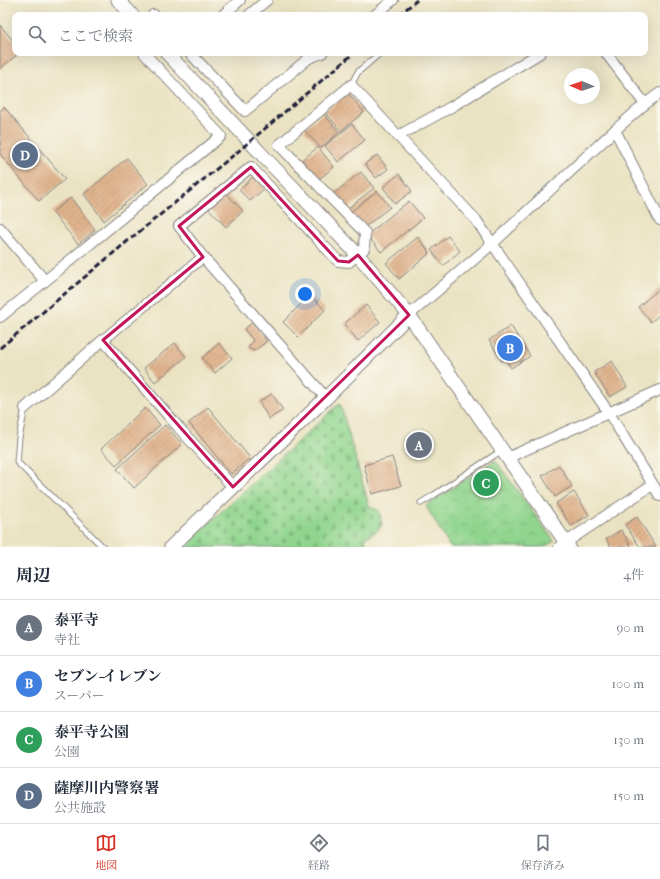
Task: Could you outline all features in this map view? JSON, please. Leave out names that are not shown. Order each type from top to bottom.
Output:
[{"type":"street","points":[[118,0],[129,12]]},
{"type":"street","points":[[226,12],[240,0]]},
{"type":"street","points":[[252,12],[267,0]]},
{"type":"street","points":[[379,12],[393,0]]},
{"type":"street","points":[[0,317],[221,136],[147,56]]},
{"type":"street","points":[[170,56],[358,255],[409,315],[505,454],[565,546],[652,485]]},
{"type":"street","points":[[197,56],[245,111],[309,58],[314,56]]},
{"type":"street","points":[[398,136],[451,107],[535,56]]},
{"type":"street","points":[[608,56],[645,104]]},
{"type":"street","points":[[326,398],[179,226],[251,166],[338,261],[349,262],[358,255],[364,249],[365,233],[279,146],[350,85],[476,220],[609,413],[660,496]]},
{"type":"street","points":[[171,547],[326,398],[409,315],[492,244],[615,130],[660,93]]},
{"type":"street","points":[[615,130],[660,220]]},
{"type":"street","points":[[0,228],[45,281]]},
{"type":"street","points":[[25,408],[103,340],[204,257]]},
{"type":"street","points":[[103,340],[179,428],[233,487]]},
{"type":"street","points":[[505,454],[609,413],[660,390]]},
{"type":"lane","points":[[350,85],[358,72],[377,56]]},
{"type":"lane","points":[[25,408],[19,438],[17,462],[103,547]]},
{"type":"lane","points":[[420,502],[505,454]]},
{"type":"highlighted area","points":[[251,167],[338,261],[349,262],[358,255],[409,315],[233,487],[103,340],[203,257],[179,226]]},
{"type":"green space","points":[[340,403],[369,506],[379,511],[382,525],[377,531],[365,538],[367,547],[187,547],[185,545]]},
{"type":"green space","points":[[495,460],[554,541],[544,547],[450,547],[426,506]]},
{"type":"building","points":[[0,25],[12,39],[12,56],[15,56],[0,69]]},
{"type":"building","points":[[348,93],[364,112],[341,131],[325,112]]},
{"type":"building","points":[[4,107],[65,179],[39,201],[0,154],[0,111]]},
{"type":"building","points":[[323,113],[339,132],[321,148],[304,130]]},
{"type":"building","points":[[352,124],[365,140],[338,162],[325,146]]},
{"type":"building","points":[[318,147],[334,167],[318,180],[302,160]]},
{"type":"building","points":[[377,155],[388,169],[376,178],[365,164]]},
{"type":"building","points":[[127,158],[148,184],[104,221],[84,194]]},
{"type":"building","points":[[361,172],[374,188],[346,210],[333,194]]},
{"type":"building","points":[[399,174],[412,191],[395,204],[383,187]]},
{"type":"building","points":[[254,176],[265,188],[250,201],[239,190]]},
{"type":"building","points":[[377,191],[390,207],[362,229],[349,213]]},
{"type":"building","points":[[226,193],[243,211],[226,227],[209,209]]},
{"type":"building","points":[[71,198],[95,230],[78,244],[52,212]]},
{"type":"building","points":[[409,201],[423,218],[381,252],[367,235]]},
{"type":"building","points":[[448,236],[460,251],[443,266],[431,250]]},
{"type":"building","points":[[418,237],[430,253],[399,279],[386,263]]},
{"type":"building","points":[[660,288],[660,314],[651,322],[638,307]]},
{"type":"building","points":[[310,295],[325,310],[298,337],[283,322]]},
{"type":"building","points":[[366,305],[380,322],[358,341],[344,324]]},
{"type":"building","points":[[252,323],[267,341],[254,351],[248,348],[253,340],[244,329]]},
{"type":"building","points":[[511,326],[530,356],[511,368],[505,359],[502,361],[489,340]]},
{"type":"building","points":[[175,343],[186,357],[155,382],[144,368]]},
{"type":"building","points":[[219,343],[232,358],[215,373],[202,358]]},
{"type":"building","points":[[612,361],[627,387],[610,397],[594,372]]},
{"type":"building","points":[[272,394],[283,410],[269,419],[259,402]]},
{"type":"building","points":[[208,407],[250,458],[231,474],[189,423]]},
{"type":"building","points":[[145,408],[160,425],[116,465],[101,449]]},
{"type":"building","points":[[165,425],[182,444],[134,488],[117,469]]},
{"type":"building","points":[[392,457],[401,486],[372,494],[364,465]]},
{"type":"building","points":[[559,465],[572,486],[555,497],[542,476]]},
{"type":"building","points":[[574,492],[589,515],[571,526],[556,503]]},
{"type":"building","points":[[637,517],[656,547],[640,547],[625,525]]},
{"type":"building","points":[[621,530],[631,546],[611,547],[606,539]]},
{"type":"railway","points":[[403,12],[417,0]]},
{"type":"railway","points":[[0,348],[235,154],[350,56]]},
{"type":"place","name":"薩摩川内警察署","points":[[25,155]]},
{"type":"place","name":"セブン-イレブン","points":[[510,348]]},
{"type":"place","name":"泰平寺","points":[[419,445]]},
{"type":"place","name":"泰平寺公園","points":[[486,483]]}]
